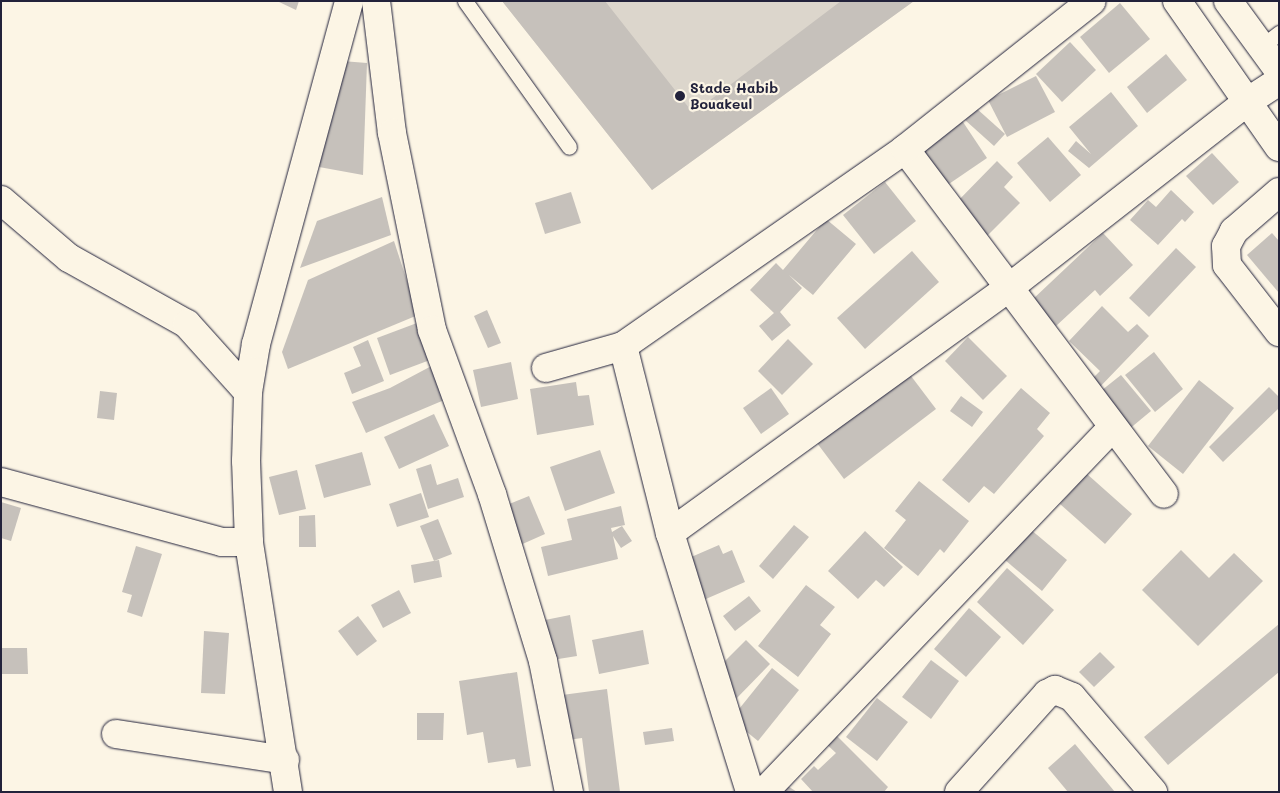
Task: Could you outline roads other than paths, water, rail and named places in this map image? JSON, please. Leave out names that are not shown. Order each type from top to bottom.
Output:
[{"type":"main road","points":[[288,792],[285,760],[249,542],[246,460],[248,392],[256,344],[349,1]]},
{"type":"main road","points":[[376,1],[392,133],[432,330],[492,494],[540,652],[569,792]]},
{"type":"main road","points":[[546,368],[623,346],[905,149],[1092,1]]},
{"type":"main road","points":[[1177,1],[1279,147]]},
{"type":"main road","points":[[1228,1],[1270,40],[1279,71]]},
{"type":"main road","points":[[670,533],[1010,287],[1247,102],[1279,81]]},
{"type":"main road","points":[[905,149],[1010,287],[1112,428],[1164,494]]},
{"type":"main road","points":[[1279,192],[1234,231],[1226,246],[1227,265],[1279,332]]},
{"type":"main road","points":[[1,200],[69,258],[187,324],[248,392]]},
{"type":"main road","points":[[623,346],[670,533],[750,792]]},
{"type":"main road","points":[[764,792],[1112,428]]},
{"type":"main road","points":[[1,482],[222,542],[249,542]]},
{"type":"main road","points":[[959,792],[1047,694],[1055,690],[1072,697],[1154,792]]},
{"type":"main road","points":[[116,734],[285,760]]},
{"type":"lane","points":[[465,1],[569,147]]},
{"type":"place","name":"Stade Habib Bouakeul","points":[[680,96]]}]
